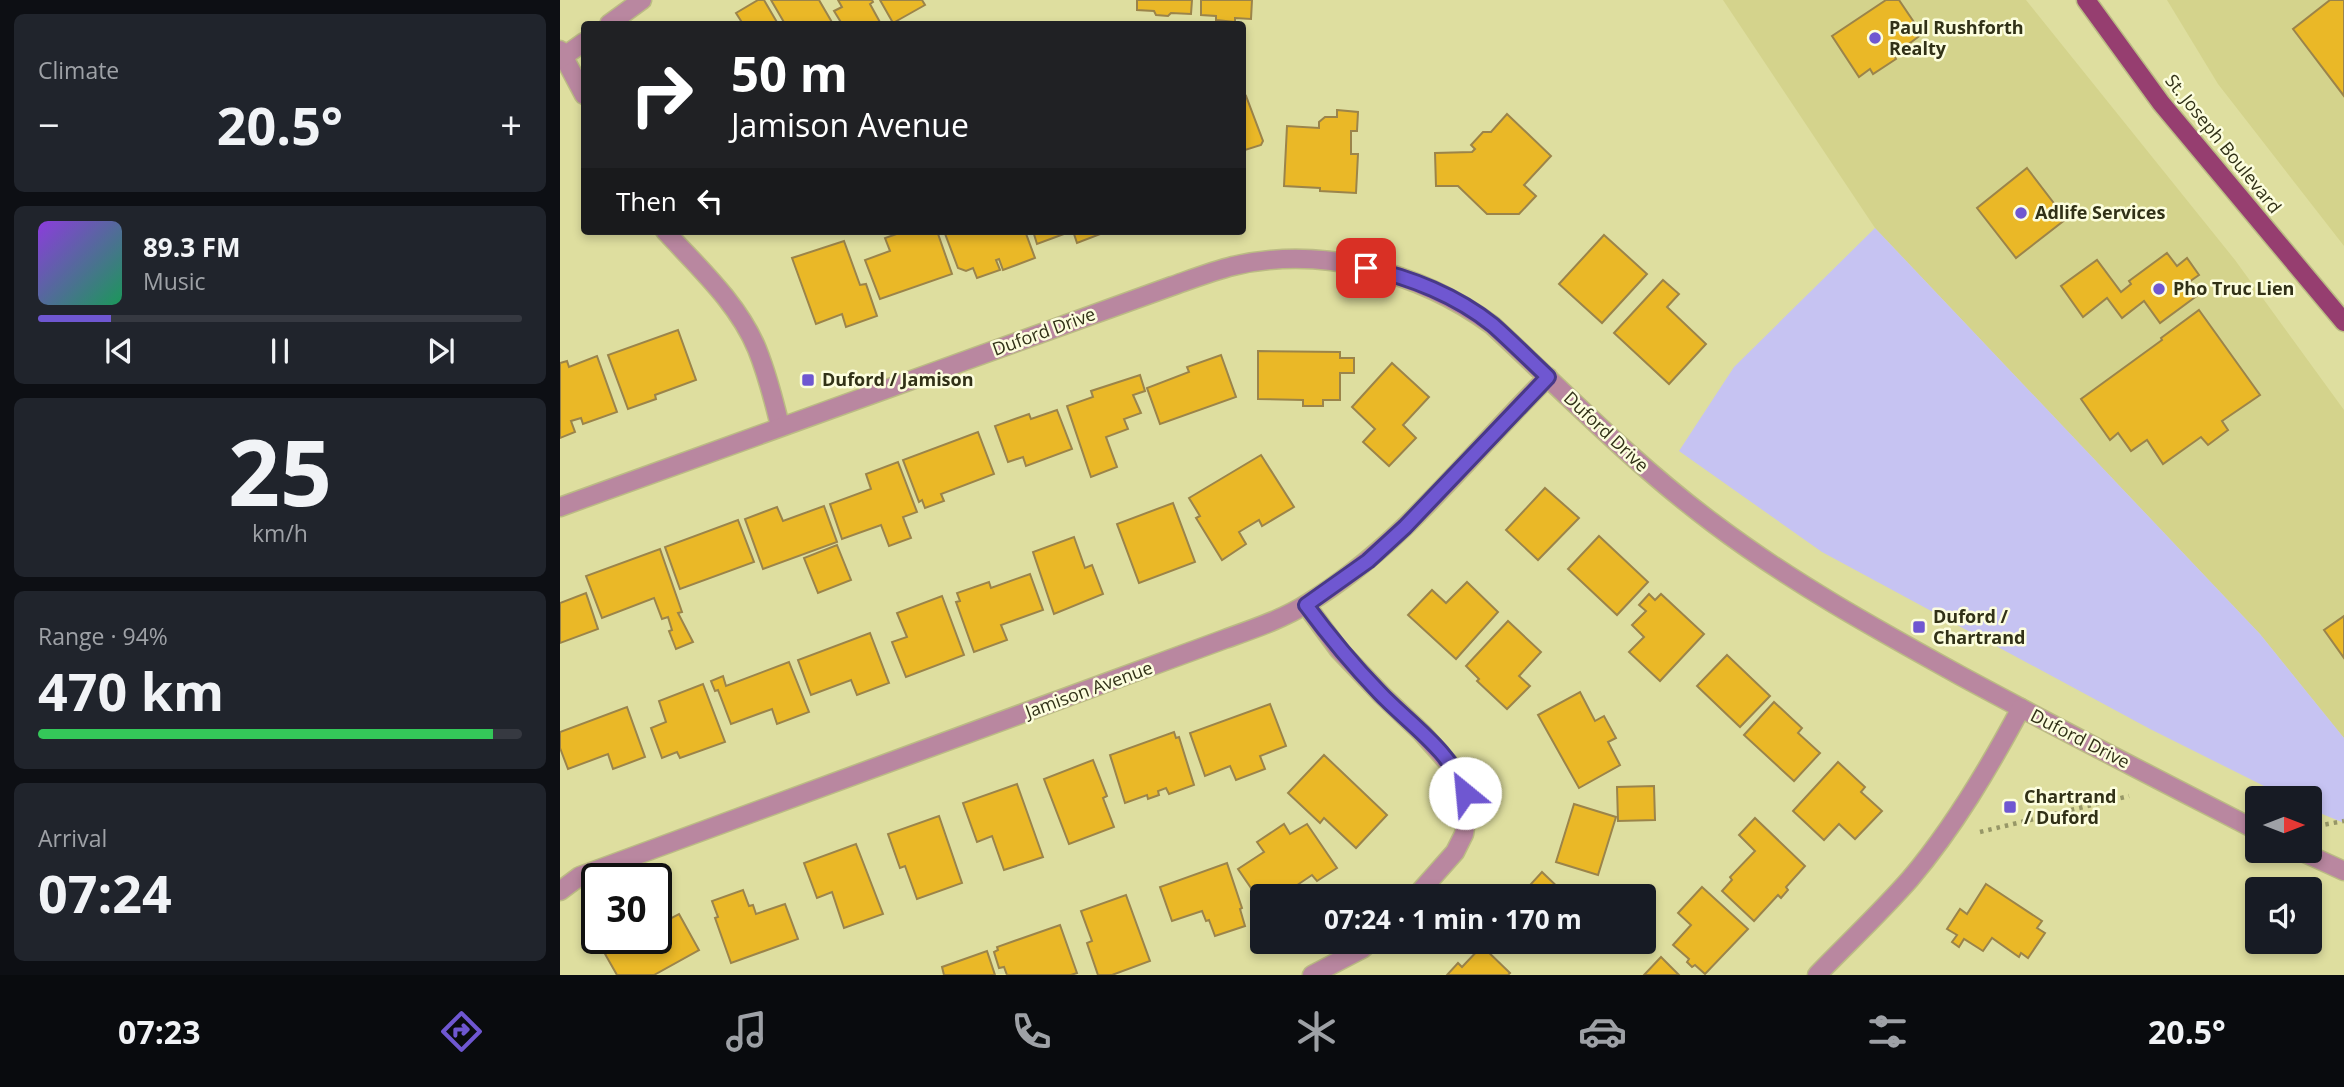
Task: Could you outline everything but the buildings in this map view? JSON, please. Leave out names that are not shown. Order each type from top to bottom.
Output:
[{"type":"main road","name":"St. Joseph Boulevard","points":[[2087,0],[2161,103],[2338,316],[2344,328]]},
{"type":"street","points":[[613,21],[642,0]]},
{"type":"street","points":[[581,44],[561,55],[581,90]]},
{"type":"street","points":[[669,235],[713,283],[738,316],[757,348],[780,426]]},
{"type":"street","name":"Duford Drive","points":[[560,507],[780,426],[1234,266],[1310,260],[1348,264],[1417,283],[1449,297],[1492,325],[1659,481],[1769,563],[1897,642],[2245,824]]},
{"type":"street","name":"Jamison Avenue","points":[[560,891],[580,876],[1271,622],[1306,605],[1368,561],[1405,527],[1548,377]]},
{"type":"street","points":[[1306,605],[1339,650],[1381,695],[1422,733],[1459,775],[1465,793],[1467,815],[1464,834],[1455,852],[1427,884]]},
{"type":"street","points":[[1816,975],[1910,879],[1949,829],[1997,754],[2021,708]]},
{"type":"street","points":[[2322,861],[2344,872]]},
{"type":"street","points":[[1312,975],[1352,954]]},
{"type":"path","points":[[1980,832],[2129,796]]},
{"type":"path","points":[[2322,825],[2344,821]]},
{"type":"shaded area","points":[[1723,0],[2026,0],[2235,260],[2344,410],[2344,738],[2260,634],[1875,228]]},
{"type":"shaded area","points":[[2167,0],[2344,0],[2344,246],[2218,84]]},
{"type":"shaded area","points":[[1875,228],[2260,634],[2344,738],[2344,823],[2322,814],[2322,786],[2264,786],[2150,729],[1822,552],[1679,451],[1734,367]]},
{"type":"place","name":"Paul Rushforth Realty","points":[[1875,38]]},
{"type":"place","name":"Adlife Services","points":[[2021,213]]},
{"type":"place","name":"Pho Truc Lien","points":[[2159,289]]},
{"type":"place","name":"Duford / Jamison","points":[[808,380]]},
{"type":"place","name":"Duford / Chartrand","points":[[1919,627]]},
{"type":"place","name":"Chartrand / Duford","points":[[2010,807]]},
{"type":"route","points":[[1366,268],[1417,283],[1472,310],[1548,377],[1405,527],[1368,561],[1306,605],[1339,650],[1381,695],[1422,733],[1459,775],[1465,793]]}]
